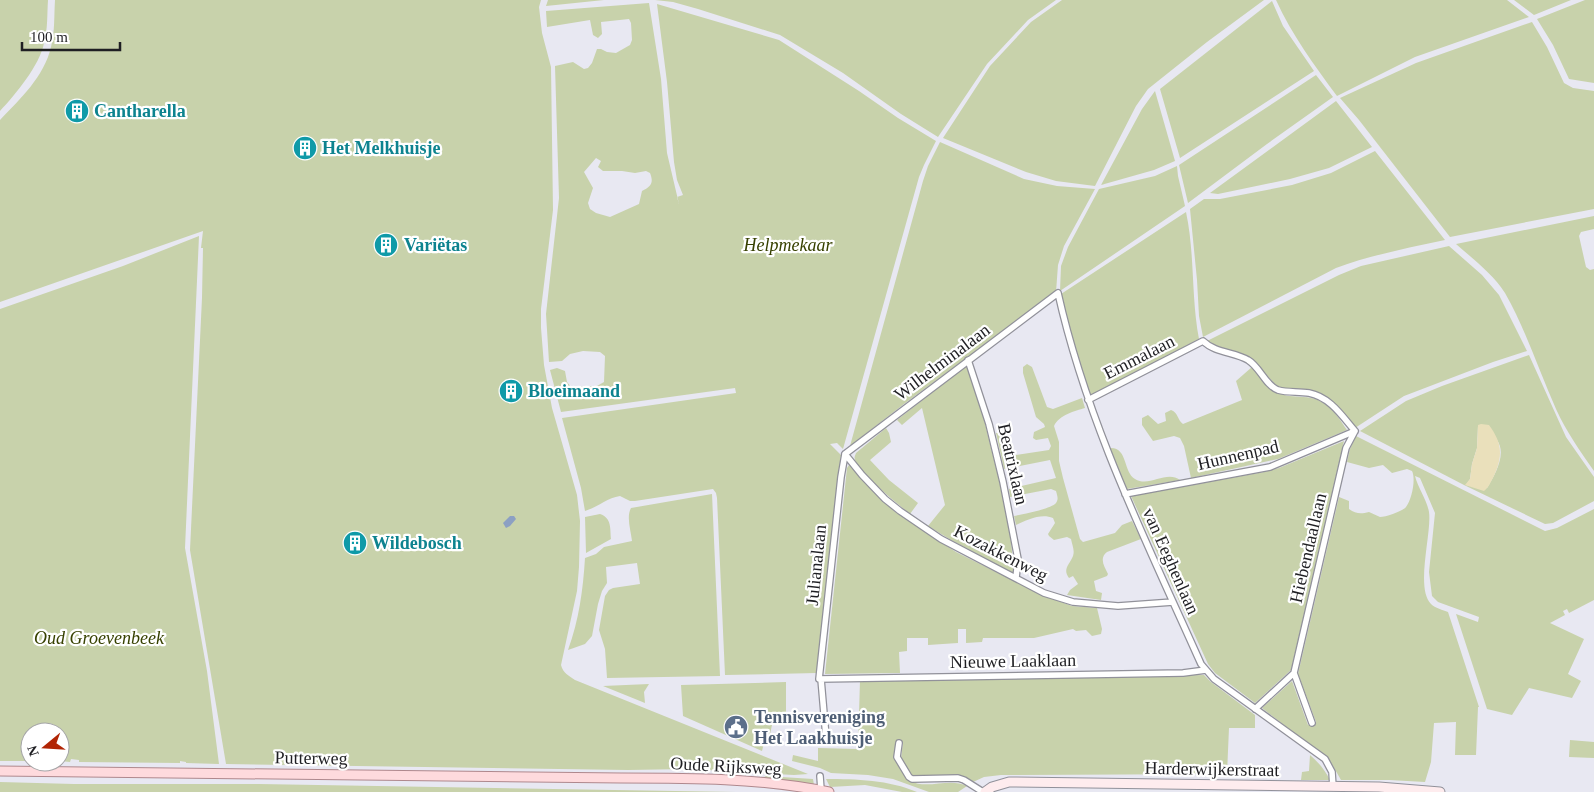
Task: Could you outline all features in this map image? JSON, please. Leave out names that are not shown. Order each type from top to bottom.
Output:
[{"type":"main road","name":"Putterweg","points":[[0,771],[621,778]]},
{"type":"main road","name":"Oude Rijksweg","points":[[621,778],[690,778],[741,781],[825,791]]},
{"type":"main road","name":"Harderwijkerstraat","points":[[984,792],[992,787],[1010,782],[1277,789],[1379,787],[1440,792]]},
{"type":"street","name":"Wilhelminalaan","points":[[845,454],[1058,293]]},
{"type":"street","name":"van Eeghenlaan","points":[[1058,293],[1066,330],[1088,400],[1124,494],[1202,664],[1214,679],[1324,759],[1332,772],[1333,787]]},
{"type":"street","name":"Emmalaan","points":[[1088,400],[1203,341],[1223,352],[1248,360],[1277,389],[1320,396],[1329,402],[1355,431]]},
{"type":"street","name":"Beatrixlaan","points":[[968,360],[989,424],[1003,482],[1018,559],[1016,578]]},
{"type":"street","name":"Hunnenpad","points":[[1124,494],[1270,467],[1355,431]]},
{"type":"street","name":"Hiebendaallaan","points":[[1294,673],[1346,448],[1355,431]]},
{"type":"street","name":"Kozakkenweg","points":[[845,454],[862,475],[900,511],[941,539],[1044,593],[1073,602],[1118,606],[1173,602]]},
{"type":"street","name":"Julianalaan","points":[[820,679],[845,454]]},
{"type":"street","name":"Nieuwe Laaklaan","points":[[820,679],[1183,674],[1206,670]]},
{"type":"street","points":[[1255,710],[1294,673],[1312,723]]},
{"type":"street","points":[[820,679],[826,737]]},
{"type":"street","points":[[899,743],[897,757],[912,779],[958,778],[984,792]]},
{"type":"street","points":[[820,776],[825,791]]},
{"type":"green space","points":[[0,0],[48,0],[46,32],[42,52],[26,79],[0,111]]},
{"type":"green space","points":[[55,0],[541,0],[539,7],[542,33],[551,67],[553,210],[541,309],[541,328],[544,365],[552,408],[577,495],[580,521],[577,591],[561,665],[562,668],[566,674],[575,680],[808,774],[794,775],[688,769],[628,770],[226,764],[190,550],[202,298],[203,248],[201,248],[203,231],[0,302],[0,120],[37,78],[48,58],[53,35]]},
{"type":"green space","points":[[548,0],[604,0],[546,6]]},
{"type":"green space","points":[[655,0],[1056,0],[1028,20],[987,64],[938,137],[901,114],[843,73],[780,35],[673,2]]},
{"type":"green space","points":[[1062,0],[1264,0],[1148,89],[1136,106],[1095,186],[1056,181],[1026,172],[943,138],[990,66],[1031,22]]},
{"type":"green space","points":[[1276,0],[1507,0],[1529,17],[1415,57],[1337,96],[1296,38]]},
{"type":"green space","points":[[1514,0],[1571,0],[1534,15]]},
{"type":"green space","points":[[1585,0],[1594,0],[1594,83],[1569,79],[1553,45],[1537,19]]},
{"type":"green space","points":[[1272,1],[1283,26],[1314,71],[1180,158],[1160,89]]},
{"type":"green space","name":"Helpmekaar","points":[[649,3],[661,79],[667,153],[677,197],[683,195],[677,180],[674,162],[667,82],[657,4],[779,40],[936,141],[919,177],[843,449],[837,443],[830,444],[841,455],[817,673],[725,675],[717,498],[713,489],[635,501],[630,501],[620,496],[585,511],[581,488],[562,418],[736,393],[735,388],[561,412],[550,370],[557,368],[565,371],[567,382],[571,387],[597,386],[604,382],[605,356],[600,352],[583,351],[570,354],[562,361],[549,362],[546,314],[559,198],[555,66],[573,62],[584,69],[588,68],[597,49],[616,53],[630,45],[632,40],[629,19],[601,22],[602,34],[598,38],[593,35],[590,20],[547,27],[546,11]],"holes":[[[596,158],[601,161],[598,167],[603,171],[635,173],[646,171],[650,173],[651,184],[642,191],[639,204],[610,217],[590,209],[588,203],[593,188],[584,172]]]},
{"type":"green space","points":[[1532,22],[1547,47],[1564,83],[1573,88],[1594,91],[1594,209],[1450,237],[1340,98],[1416,63]]},
{"type":"green space","points":[[1316,75],[1333,97],[1188,203],[1179,165]]},
{"type":"green space","points":[[1155,91],[1175,161],[1154,170],[1101,185],[1142,109]]},
{"type":"green space","points":[[1336,101],[1372,147],[1329,168],[1290,179],[1218,194],[1210,193]]},
{"type":"green space","points":[[940,142],[1024,179],[1057,186],[1095,189],[1064,246],[1058,265],[1056,292],[850,446],[923,181]]},
{"type":"green space","points":[[1375,151],[1445,240],[1403,249],[1336,268],[1203,337],[1199,316],[1190,209],[1204,199],[1220,199],[1292,185],[1331,173]]},
{"type":"green space","points":[[1177,166],[1185,206],[1060,291],[1061,266],[1068,247],[1099,189],[1155,176]]},
{"type":"green space","points":[[1186,212],[1191,244],[1199,339],[1089,397],[1068,329],[1061,294]]},
{"type":"green space","points":[[1594,216],[1594,229],[1581,232],[1579,236],[1586,267],[1590,270],[1594,269],[1594,471],[1573,441],[1560,417],[1526,336],[1505,293],[1489,273],[1456,244]]},
{"type":"green space","name":"Oud Groevenbeek","points":[[199,236],[185,548],[207,671],[219,764],[186,763],[180,761],[180,763],[79,762],[79,760],[71,759],[70,762],[70,722],[20,722],[20,761],[0,761],[0,309],[123,266]]},
{"type":"green space","points":[[1449,246],[1482,275],[1499,295],[1527,351],[1404,396],[1355,428],[1331,401],[1321,394],[1309,390],[1293,390],[1278,387],[1255,363],[1223,350],[1207,341],[1339,275],[1361,266]]},
{"type":"green space","points":[[1529,355],[1566,437],[1594,477],[1594,501],[1553,523],[1545,524],[1464,485],[1360,431],[1406,401]],"holes":[[[1478,426],[1497,440],[1501,452],[1499,464],[1487,488],[1466,485],[1470,479],[1477,448]]]},
{"type":"green space","points":[[1027,364],[1032,367],[1047,407],[1053,409],[1082,398],[1085,408],[1063,416],[1054,426],[1059,442],[1059,461],[1080,539],[1083,542],[1115,533],[1122,525],[1132,521],[1141,539],[1107,552],[1103,557],[1108,574],[1094,581],[1096,591],[1102,593],[1101,600],[1067,595],[1078,584],[1073,576],[1069,578],[1066,572],[1074,550],[1071,539],[1067,537],[1054,540],[1049,536],[1048,534],[1055,523],[1053,518],[1044,516],[1029,519],[1016,525],[1014,516],[1049,507],[1056,503],[1058,498],[1056,491],[1051,489],[1010,497],[1009,489],[1056,478],[1050,460],[1004,469],[996,433],[1004,433],[1011,452],[1016,455],[1049,450],[1051,446],[1048,438],[1036,440],[1033,438],[1034,432],[1045,427],[1036,417],[1023,373],[1023,367]]},
{"type":"green space","points":[[966,366],[979,400],[1001,487],[1011,539],[1013,573],[928,526],[945,505],[922,408],[902,425],[897,420]]},
{"type":"green space","points":[[1252,367],[1273,390],[1280,394],[1311,398],[1324,403],[1334,412],[1347,430],[1278,459],[1191,478],[1184,446],[1180,438],[1174,436],[1153,441],[1142,425],[1142,418],[1148,415],[1158,424],[1166,421],[1165,413],[1171,410],[1183,424],[1242,400],[1236,381]]},
{"type":"green space","points":[[886,428],[891,442],[870,460],[889,480],[918,503],[910,514],[871,480],[855,460],[856,453]]},
{"type":"green space","points":[[1356,436],[1545,531],[1557,528],[1594,509],[1594,600],[1569,613],[1567,609],[1563,611],[1565,615],[1550,623],[1584,639],[1568,674],[1581,681],[1572,698],[1529,688],[1512,715],[1487,709],[1456,614],[1478,622],[1479,617],[1438,602],[1432,596],[1429,572],[1435,513],[1420,478],[1415,476],[1429,512],[1424,573],[1426,596],[1431,604],[1448,612],[1479,707],[1476,755],[1455,755],[1456,722],[1434,723],[1431,762],[1425,782],[1341,780],[1328,759],[1262,708],[1292,681],[1308,725],[1316,722],[1298,674],[1339,497],[1349,501],[1349,509],[1354,512],[1369,512],[1380,517],[1402,510],[1410,499],[1413,489],[1412,471],[1407,469],[1392,473],[1383,465],[1369,468],[1347,462]]},
{"type":"green space","points":[[1344,441],[1291,670],[1255,703],[1215,673],[1208,664],[1131,496],[1264,472],[1279,468]]},
{"type":"green space","points":[[1110,448],[1120,451],[1131,476],[1135,479],[1146,482],[1175,477],[1180,480],[1127,489]]},
{"type":"green space","points":[[849,465],[894,511],[956,552],[1042,595],[1072,606],[1097,608],[1102,629],[1101,634],[1092,636],[1086,630],[1076,631],[1073,629],[1034,638],[983,638],[982,642],[966,643],[966,629],[958,629],[958,643],[928,645],[928,638],[907,638],[907,651],[899,652],[900,673],[825,674],[847,468]]},
{"type":"green space","points":[[712,494],[720,676],[607,678],[605,649],[599,630],[605,596],[613,588],[640,584],[637,563],[606,567],[607,583],[598,604],[592,636],[585,644],[568,650],[580,605],[585,558],[596,554],[604,547],[632,541],[629,520],[631,508]]},
{"type":"green space","points":[[600,514],[607,518],[611,539],[586,553],[585,517]]},
{"type":"green space","points":[[1204,675],[1255,715],[1255,728],[1229,728],[1227,774],[1001,775],[984,777],[973,782],[960,775],[914,777],[910,775],[901,759],[903,742],[898,742],[896,761],[910,781],[924,784],[953,783],[967,786],[958,792],[929,792],[893,779],[868,775],[831,773],[820,768],[792,761],[793,755],[818,761],[818,748],[858,749],[860,680]]},
{"type":"green space","points":[[786,682],[786,720],[773,720],[769,739],[765,739],[762,751],[683,716],[681,685]]},
{"type":"green space","points":[[649,684],[644,692],[645,703],[603,686]]},
{"type":"green space","points":[[1570,740],[1594,742],[1594,758],[1569,757]]},
{"type":"green space","points":[[1310,755],[1322,767],[1330,780],[1301,780],[1302,772],[1309,771]]},
{"type":"green space","points":[[766,776],[813,779],[814,785],[761,779]]},
{"type":"green space","points":[[826,779],[884,783],[917,792],[902,792],[865,785],[830,787]]},
{"type":"green space","points":[[0,782],[259,784],[736,792],[0,792]]},
{"type":"sand","points":[[1478,425],[1489,425],[1494,432],[1500,451],[1499,464],[1484,491],[1465,485],[1470,479],[1477,448]]},
{"type":"water","points":[[510,516],[514,516],[516,519],[506,528],[503,523]]},
{"type":"place","name":"Cantharella","points":[[77,111]]},
{"type":"place","name":"Het Melkhuisje","points":[[305,148]]},
{"type":"place","name":"Variëtas","points":[[386,245]]},
{"type":"place","name":"Bloeimaand","points":[[511,391]]},
{"type":"place","name":"Wildebosch","points":[[355,543]]},
{"type":"place","name":"Tennisvereniging Het Laakhuisje","points":[[736,727]]}]
